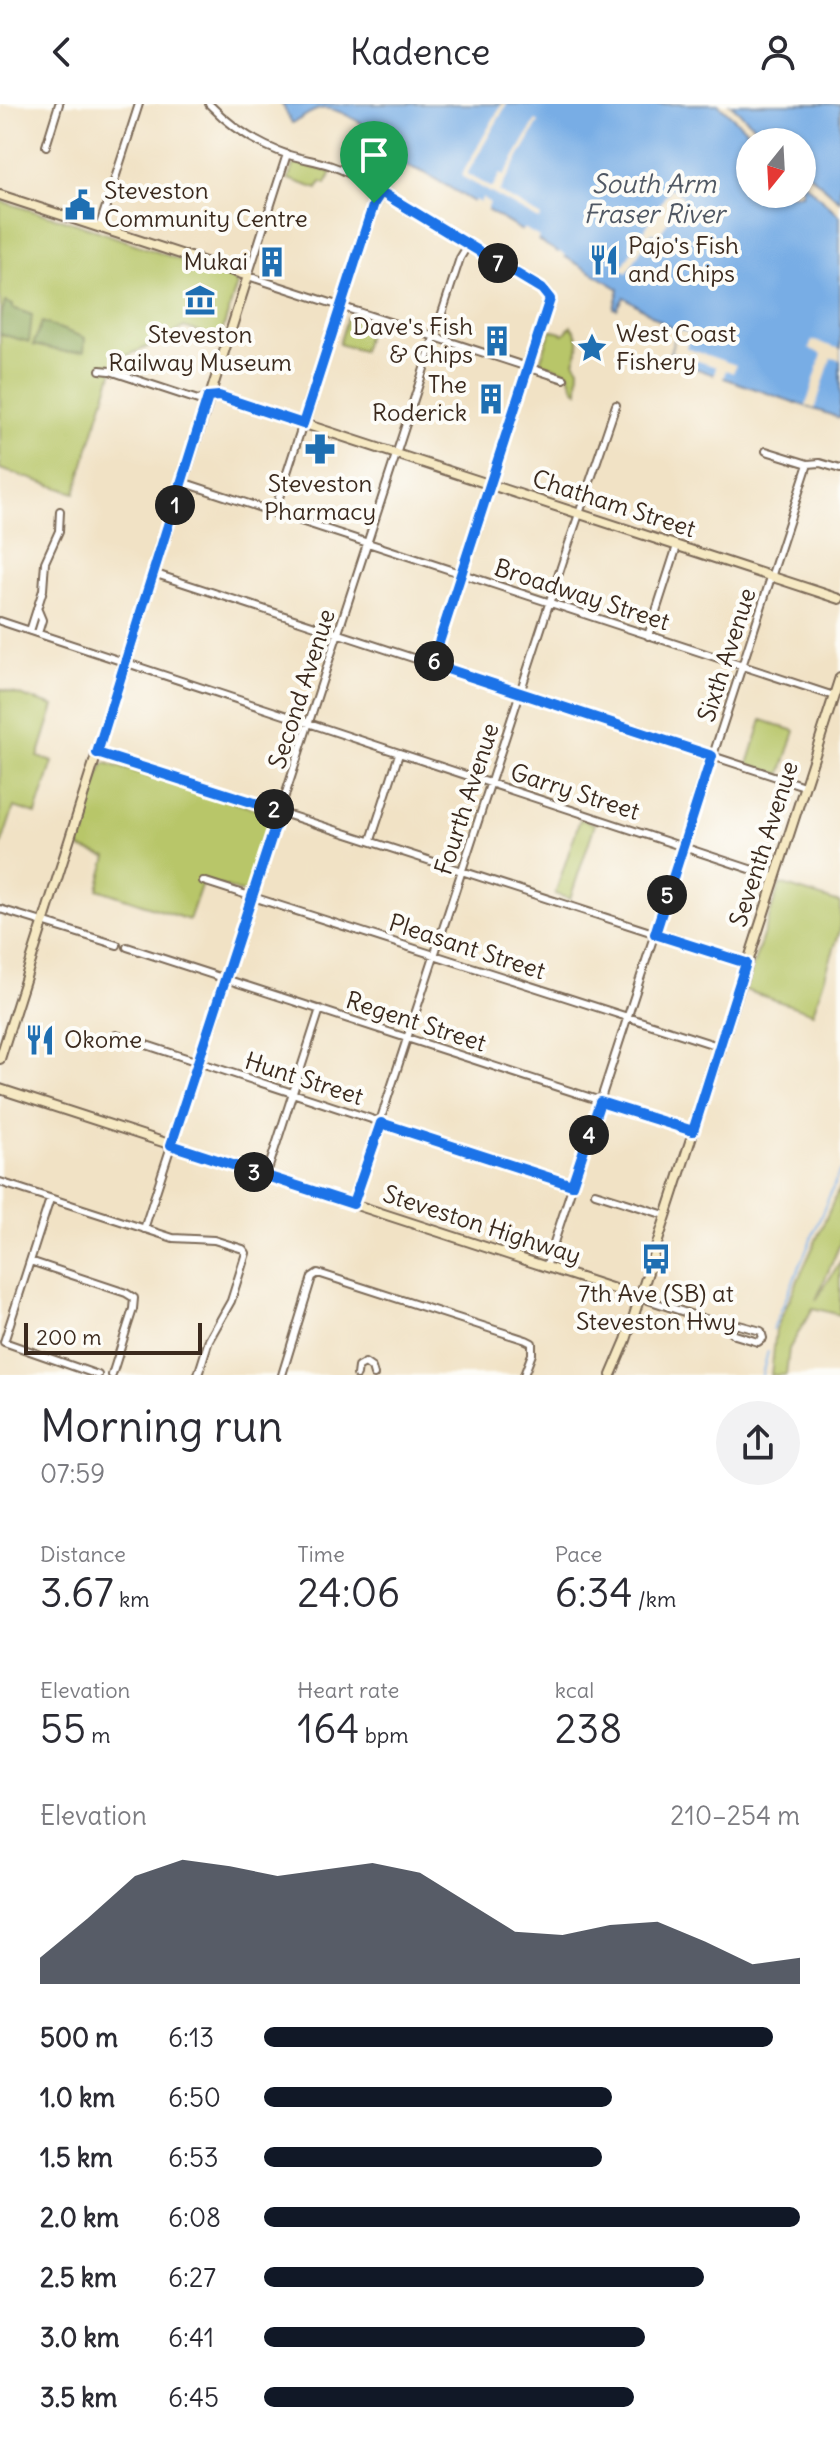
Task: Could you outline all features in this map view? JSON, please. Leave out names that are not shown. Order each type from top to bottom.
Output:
[{"type":"street","points":[[46,146],[59,104]]},
{"type":"street","points":[[99,228],[139,104]]},
{"type":"street","points":[[209,104],[232,125],[265,145],[337,167],[549,296],[550,304],[432,664]]},
{"type":"street","points":[[0,1059],[287,154]]},
{"type":"street","points":[[274,513],[374,203],[381,192]]},
{"type":"street","points":[[0,195],[564,379]]},
{"type":"street","name":"Second Avenue","points":[[144,1229],[460,258],[468,245]]},
{"type":"street","name":"Chatham Street","points":[[100,370],[198,400],[219,396],[840,599]]},
{"type":"street","name":"Fourth Avenue","points":[[353,1204],[616,405]]},
{"type":"street","points":[[766,451],[808,464],[820,463],[840,469]]},
{"type":"street","name":"Sixth Avenue","points":[[546,1267],[808,464]]},
{"type":"street","name":"Broadway Street","points":[[182,482],[834,696]]},
{"type":"street","points":[[34,632],[45,562],[59,531],[60,511]]},
{"type":"street","points":[[648,636],[677,546]]},
{"type":"street","points":[[153,573],[804,786]]},
{"type":"street","name":"Garry Street","points":[[0,621],[774,877]]},
{"type":"street","name":"Seventh Avenue","points":[[611,1375],[621,1353],[840,677]]},
{"type":"street","points":[[97,753],[746,963]]},
{"type":"street","points":[[371,840],[399,754]]},
{"type":"street","name":"Pleasant Street","points":[[203,881],[721,1047]]},
{"type":"street","points":[[0,909],[117,945]]},
{"type":"street","name":"Regent Street","points":[[127,947],[693,1131]]},
{"type":"street","points":[[266,1176],[320,1009]]},
{"type":"street","name":"Hunt Street","points":[[116,1035],[572,1185]]},
{"type":"street","name":"Steveston Highway","points":[[0,1089],[723,1325],[739,1325],[761,1331],[763,1338],[758,1342],[735,1335],[723,1325]]},
{"type":"street","points":[[0,1182],[180,1240],[214,1240],[243,1249],[246,1253],[232,1297],[209,1340],[198,1375]]},
{"type":"street","points":[[595,1193],[665,1215]]},
{"type":"street","points":[[50,1199],[4,1342],[98,1375]]},
{"type":"street","points":[[30,1261],[134,1298],[112,1375]]},
{"type":"street","points":[[282,1375],[312,1277],[318,1273],[526,1340],[532,1343],[533,1348],[524,1375]]},
{"type":"street","points":[[357,1375],[358,1367],[365,1363],[372,1368],[374,1375]]},
{"type":"green space","points":[[294,165],[332,172],[326,184],[321,182],[318,189],[288,179]]},
{"type":"green space","points":[[0,201],[84,226],[231,278],[237,284],[220,339],[184,327],[162,341],[116,360],[75,493],[0,469]]},
{"type":"green space","points":[[5,302],[32,315],[29,342],[0,334]]},
{"type":"green space","points":[[347,318],[371,325],[362,351],[339,344]]},
{"type":"green space","points":[[42,322],[85,338],[84,351],[65,352],[33,345]]},
{"type":"green space","points":[[571,326],[578,343],[574,361],[579,368],[578,391],[568,372],[540,362],[551,330],[564,334]]},
{"type":"green space","points":[[0,689],[54,706],[38,757],[53,762],[36,814],[14,807],[0,849]]},
{"type":"green space","points":[[762,720],[795,731],[781,774],[748,764]]},
{"type":"green space","points":[[106,763],[269,813],[271,819],[247,894],[203,880],[189,920],[98,889],[107,857],[77,847],[102,766]]},
{"type":"green space","points":[[580,819],[595,824],[570,899],[555,894]]},
{"type":"green space","points":[[780,884],[840,903],[840,930],[813,1013],[745,990]]},
{"type":"green space","points":[[840,1187],[840,1244],[816,1300],[840,1262],[840,1315],[813,1308],[789,1349],[786,1375],[771,1375],[776,1329]]},
{"type":"water","name":"South Arm Fraser River","points":[[282,104],[718,104],[745,128],[736,128],[736,208],[816,208],[816,194],[840,216],[840,418],[668,359],[677,332],[624,297],[617,309],[614,308],[619,289],[425,173],[408,166],[401,170],[389,167],[394,144],[357,121],[337,111],[320,109],[292,123]]},
{"type":"water","name":"South Arm Fraser River","points":[[730,104],[840,104],[840,201],[816,180],[816,128],[757,128]]},
{"type":"pier","points":[[502,104],[507,104],[467,174],[492,188],[500,174],[504,176],[536,120],[539,122],[499,192],[541,217],[539,220],[461,176]]},
{"type":"pier","points":[[443,185],[473,203],[475,200],[480,203],[482,198],[490,203],[486,212],[521,232],[524,228],[539,237],[537,241],[610,284],[608,287],[441,187]]},
{"type":"pier","points":[[670,188],[683,196],[659,236],[652,232],[627,273],[621,269]]},
{"type":"pier","points":[[678,329],[691,334],[686,348],[736,365],[733,373],[726,370],[722,381],[713,379],[716,367],[683,356],[679,367],[671,364]]},
{"type":"pier","points":[[812,340],[840,349],[840,360],[831,358],[815,409],[806,406],[822,354],[809,349]]},
{"type":"waterway","points":[[773,1329],[840,1171]]},
{"type":"waterway","points":[[762,1375],[768,1351]]},
{"type":"place","name":"Steveston Community Centre","points":[[80,205]]},
{"type":"place","name":"Pajo's Fish and Chips","points":[[604,260]]},
{"type":"place","name":"Mukai","points":[[272,262]]},
{"type":"place","name":"Steveston Railway Museum","points":[[200,300]]},
{"type":"place","name":"Dave's Fish & Chips","points":[[497,341]]},
{"type":"place","name":"West Coast Fishery","points":[[592,348]]},
{"type":"place","name":"The Roderick","points":[[491,399]]},
{"type":"place","name":"Steveston Pharmacy","points":[[320,449]]},
{"type":"place","name":"Okome","points":[[40,1040]]},
{"type":"place","name":"7th Ave (SB) at Steveston Hwy","points":[[656,1259]]},
{"type":"route","points":[[381,192],[542,289],[550,299],[432,664],[712,756],[655,934],[746,963],[719,1053],[693,1131],[600,1102],[572,1185],[381,1123],[353,1204],[171,1145],[280,811],[97,753],[208,397],[219,396],[303,424],[374,203],[381,192]]}]
